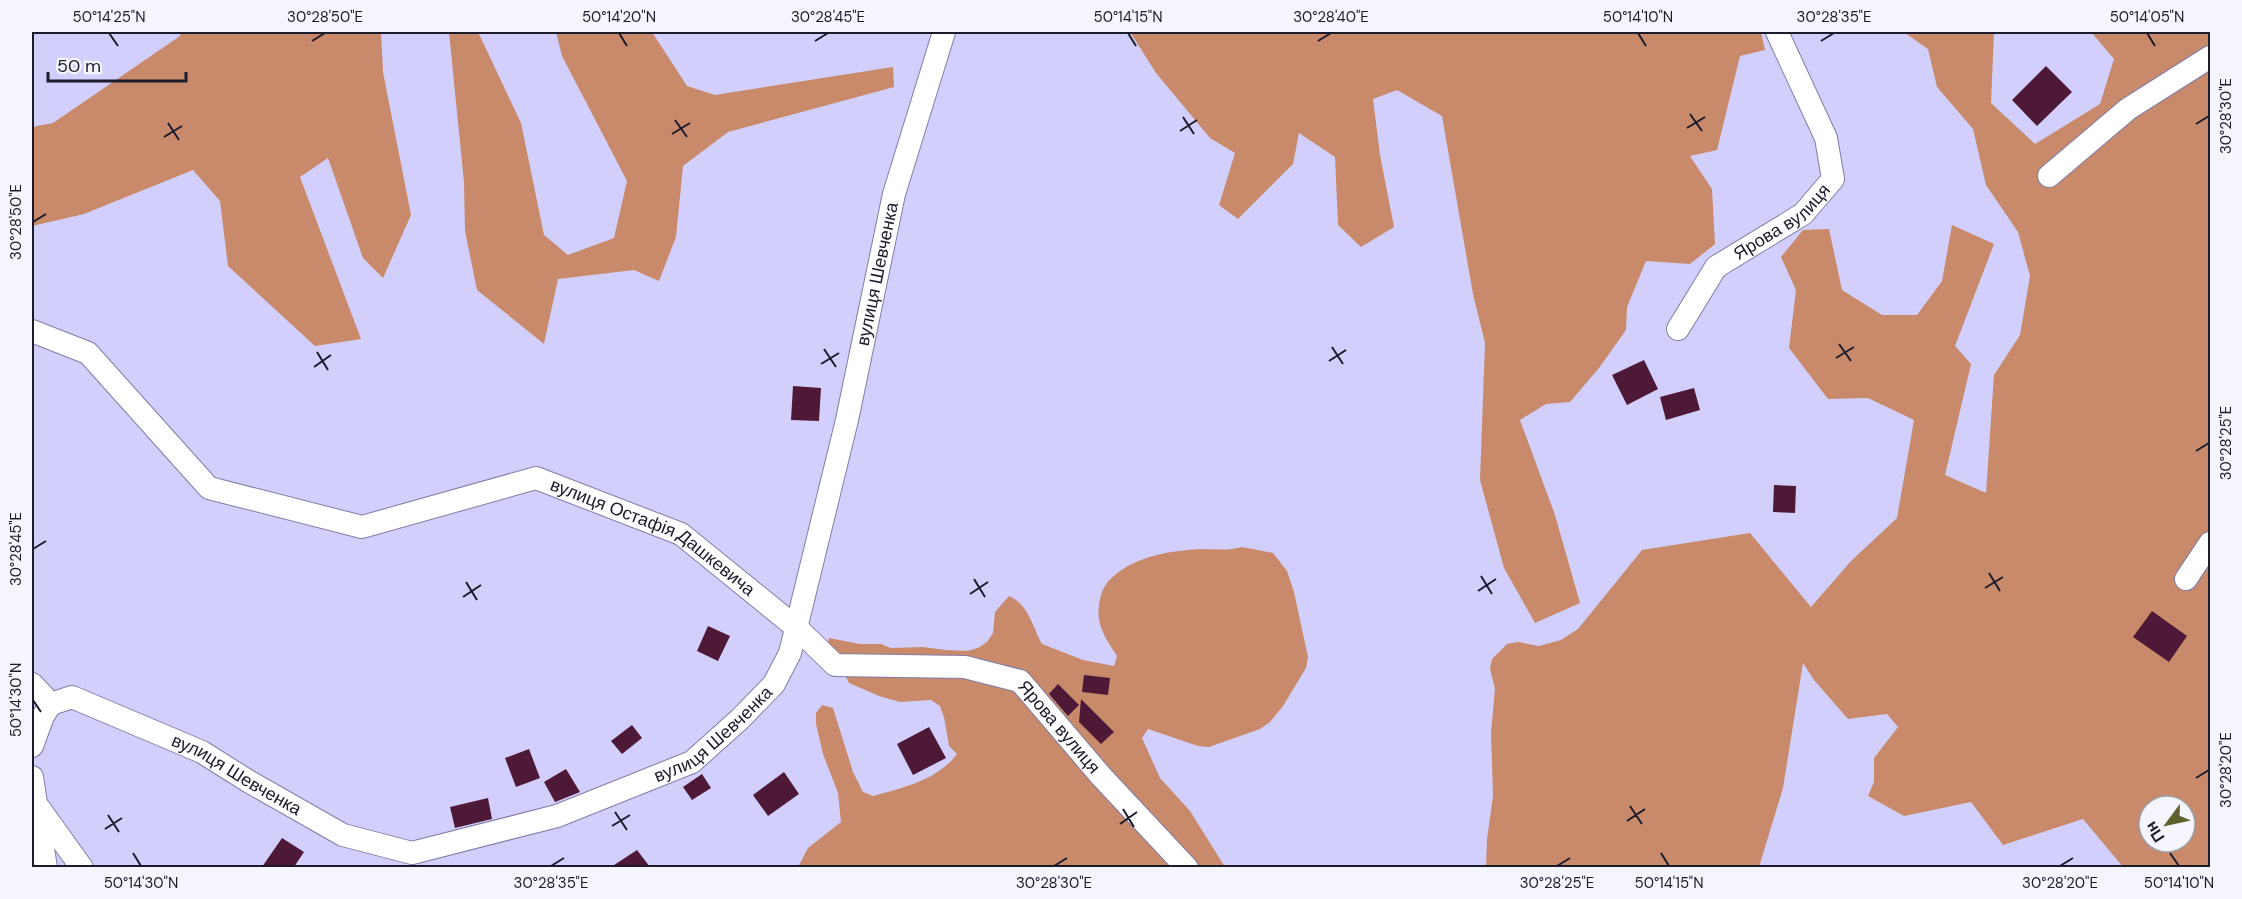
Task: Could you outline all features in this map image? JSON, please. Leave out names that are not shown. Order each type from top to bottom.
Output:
[{"type":"street","name":"вулиця Шевченка","points":[[51,704],[72,697],[202,752],[343,835],[412,853],[557,816],[692,762],[740,719],[774,684],[790,653],[798,629],[847,420],[894,194],[944,32]]},
{"type":"street","name":"Ярова вулиця","points":[[1678,330],[1716,267],[1803,214],[1833,179],[1826,138],[1777,32]]},
{"type":"street","points":[[2049,176],[2128,109],[2211,57]]},
{"type":"street","name":"вулиця Остафія Дашкевича","points":[[32,331],[88,353],[209,488],[362,527],[536,478],[681,534],[798,629]]},
{"type":"street","points":[[2186,579],[2211,543]]},
{"type":"street","name":"Ярова вулиця","points":[[798,629],[836,665],[965,667],[1020,681],[1101,777],[1187,867]]},
{"type":"street","points":[[32,684],[51,704],[43,716],[32,746]]},
{"type":"street","points":[[32,777],[46,867]]},
{"type":"street","points":[[36,804],[82,867]]},
{"type":"shaded area","points":[[181,32],[381,32],[383,72],[411,215],[383,278],[363,258],[328,158],[300,177],[361,339],[315,346],[228,266],[220,201],[193,170],[84,214],[32,226],[32,127],[53,123],[180,36]]},
{"type":"shaded area","points":[[449,32],[477,32],[480,36],[521,123],[544,235],[568,255],[614,238],[627,181],[562,56],[556,32],[652,32],[687,86],[715,95],[893,67],[894,87],[728,132],[683,166],[676,237],[659,281],[634,270],[558,279],[544,344],[477,290],[465,231],[464,182]]},
{"type":"shaded area","points":[[1130,32],[1761,32],[1765,50],[1740,56],[1717,150],[1690,156],[1712,189],[1715,244],[1690,264],[1646,261],[1627,307],[1626,330],[1599,368],[1570,402],[1546,404],[1520,420],[1555,515],[1580,603],[1535,623],[1504,568],[1480,480],[1485,343],[1473,294],[1442,116],[1397,90],[1373,99],[1380,155],[1394,227],[1361,247],[1338,225],[1335,157],[1299,133],[1293,164],[1238,219],[1219,205],[1235,153],[1210,138],[1156,73]]},
{"type":"shaded area","points":[[1873,32],[1994,32],[1991,103],[2035,144],[2100,104],[2114,59],[2091,32],[2210,32],[2210,867],[2123,867],[2083,819],[2003,845],[1971,802],[1904,816],[1868,796],[1874,782],[1874,758],[1898,727],[1887,714],[1848,719],[1814,680],[1803,663],[1783,788],[1759,867],[1486,868],[1487,839],[1493,796],[1491,732],[1495,689],[1490,669],[1492,659],[1507,644],[1518,642],[1539,646],[1561,640],[1578,629],[1642,550],[1750,533],[1811,607],[1851,561],[1897,518],[1914,420],[1868,398],[1828,399],[1789,348],[1796,290],[1781,257],[1803,230],[1829,229],[1842,290],[1882,315],[1917,315],[1942,281],[1952,225],[1994,244],[1955,346],[1971,364],[1945,475],[1986,493],[1994,375],[2020,335],[2030,276],[2018,232],[1986,185],[1973,129],[1937,87],[1928,49],[1905,33],[1875,34]]},
{"type":"shaded area","points":[[1242,547],[1273,553],[1287,571],[1294,592],[1308,657],[1306,668],[1283,706],[1270,722],[1260,729],[1209,747],[1198,746],[1148,729],[1142,738],[1160,778],[1190,811],[1225,867],[798,867],[808,848],[841,822],[838,793],[823,754],[816,724],[816,713],[822,705],[833,708],[853,772],[863,792],[873,796],[930,777],[957,754],[949,746],[940,706],[931,700],[900,702],[849,683],[840,665],[827,648],[829,638],[860,644],[881,644],[891,648],[923,647],[967,651],[987,642],[993,633],[995,612],[1009,596],[1026,610],[1042,644],[1083,660],[1114,666],[1117,656],[1100,626],[1098,611],[1102,592],[1112,578],[1138,561],[1158,555],[1189,550]]},
{"type":"building","points":[[2046,66],[2072,92],[2037,126],[2012,100]]},
{"type":"building","points":[[1644,360],[1658,389],[1627,405],[1612,375]]},
{"type":"building","points":[[793,386],[821,388],[819,421],[791,420]]},
{"type":"building","points":[[1694,388],[1700,410],[1666,420],[1660,397]]},
{"type":"building","points":[[1774,485],[1796,486],[1795,513],[1773,512]]},
{"type":"building","points":[[2152,611],[2187,636],[2169,662],[2133,637]]},
{"type":"building","points":[[708,626],[730,636],[718,661],[697,651]]},
{"type":"building","points":[[1084,675],[1110,678],[1108,695],[1082,692]]},
{"type":"building","points":[[1058,684],[1079,705],[1068,716],[1049,694]]},
{"type":"building","points":[[1081,699],[1114,732],[1101,744],[1079,722]]},
{"type":"building","points":[[632,725],[642,738],[622,754],[611,741]]},
{"type":"building","points":[[929,727],[946,758],[913,775],[897,744]]},
{"type":"building","points":[[529,749],[540,778],[516,787],[505,758]]},
{"type":"building","points":[[566,769],[580,792],[555,802],[544,782]]},
{"type":"building","points":[[784,772],[799,794],[768,816],[753,795]]},
{"type":"building","points":[[702,774],[711,788],[692,800],[683,787]]},
{"type":"building","points":[[488,798],[492,819],[455,828],[450,807]]},
{"type":"building","points":[[282,838],[304,852],[294,867],[262,867]]},
{"type":"building","points":[[637,850],[650,867],[611,867]]}]
